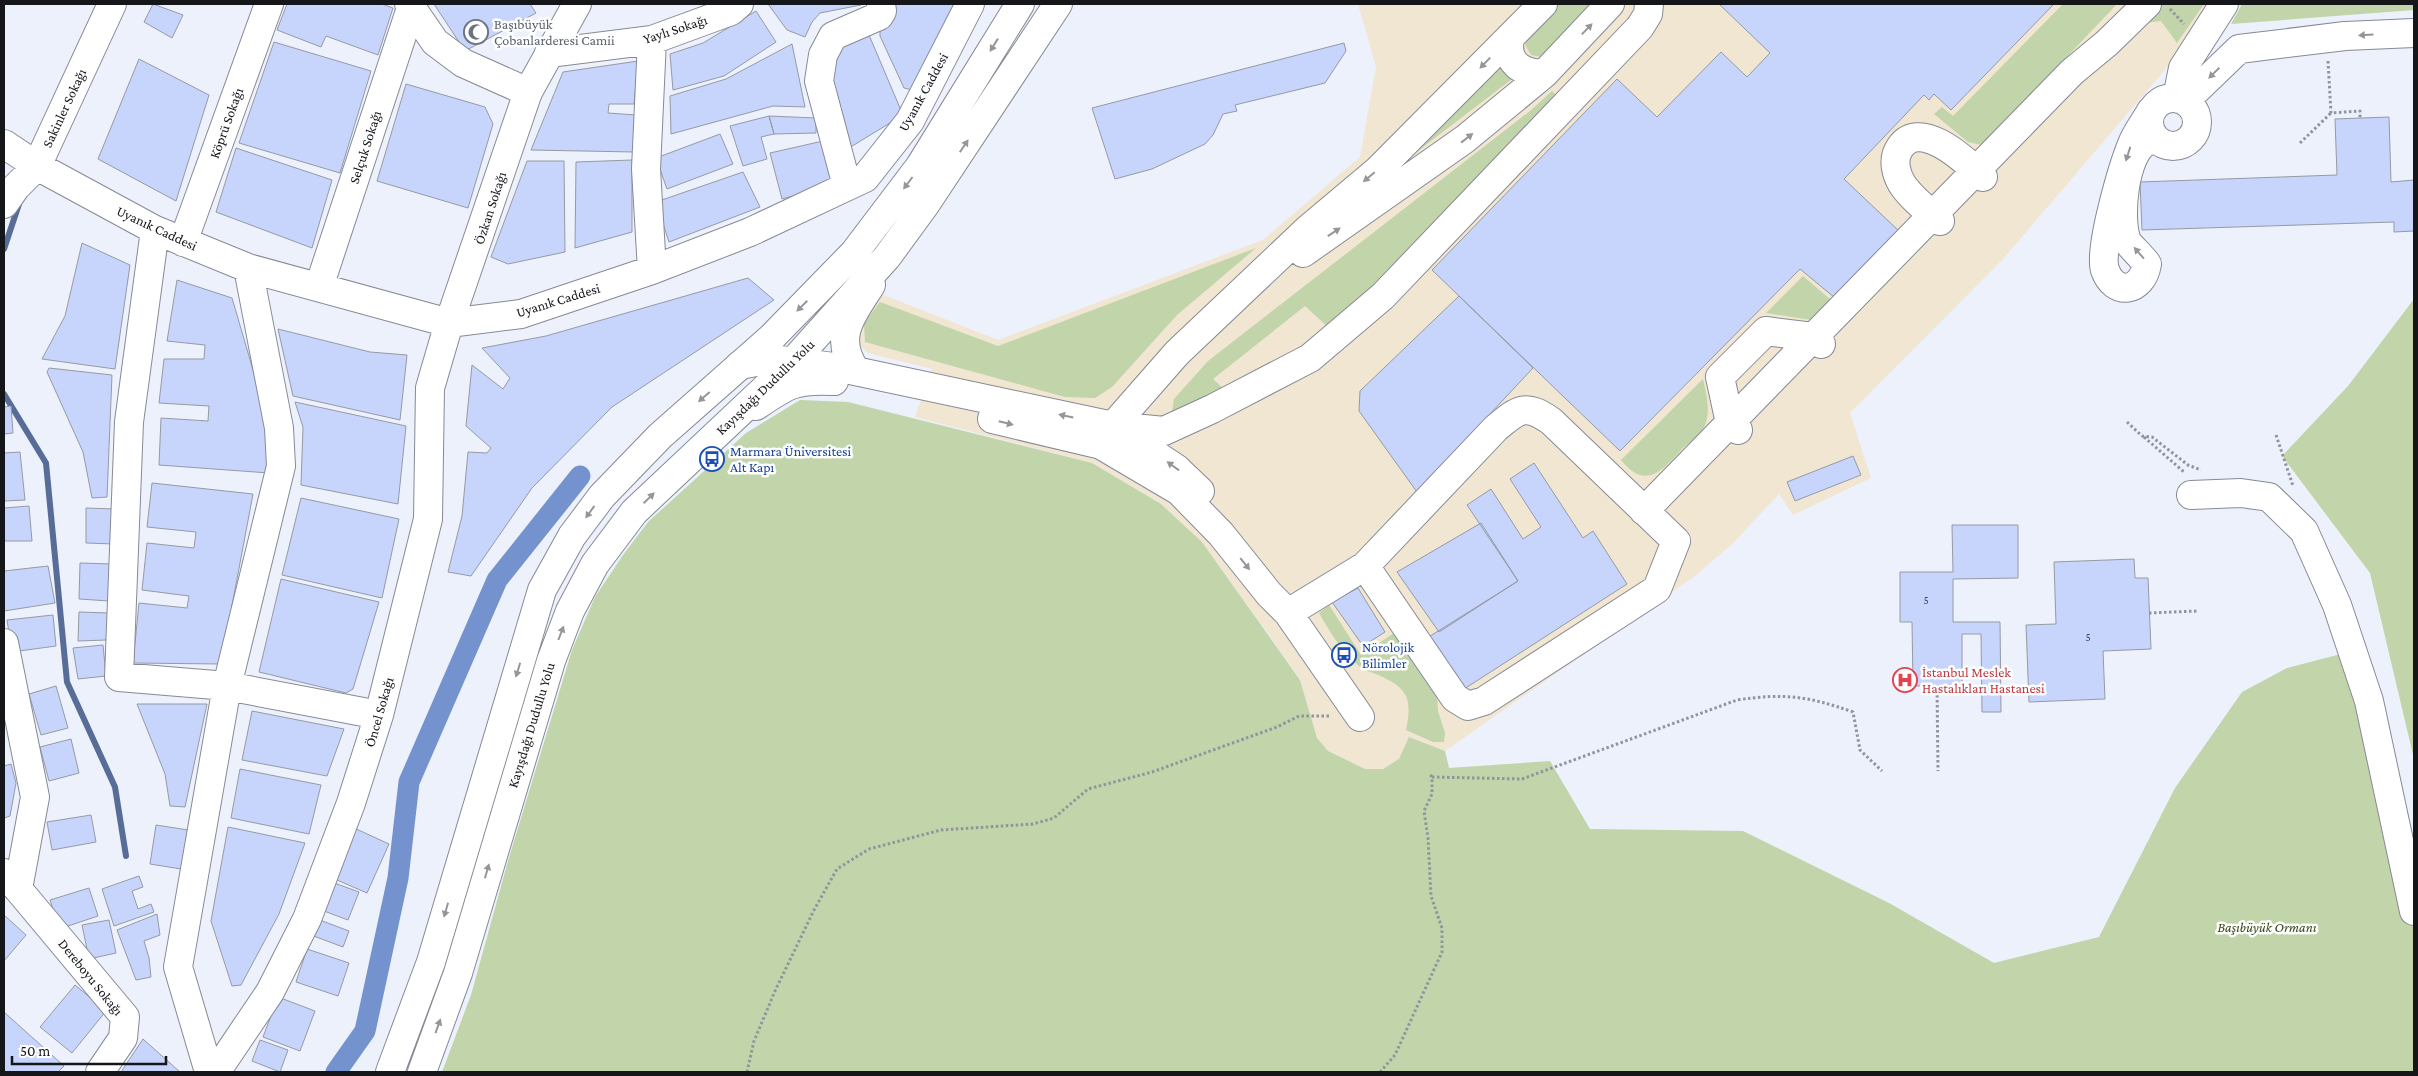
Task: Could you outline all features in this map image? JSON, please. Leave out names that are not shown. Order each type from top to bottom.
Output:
[{"type":"street","name":"Sakinler Sokağı","points":[[4,204],[16,187],[37,166],[112,4]]},
{"type":"street","name":"Köprü Sokağı","points":[[183,242],[269,4]]},
{"type":"street","name":"Özkan Sokağı","points":[[449,323],[528,92],[577,4]]},
{"type":"street","name":"Yaylı Sokağı","points":[[549,53],[652,40],[731,11],[739,4]]},
{"type":"street","points":[[847,186],[819,81],[823,55],[832,36],[879,16],[882,11],[881,4]]},
{"type":"street","name":"Uyanık Caddesi","points":[[4,144],[37,166],[155,230],[248,268],[449,323],[521,314],[652,270],[750,232],[865,178],[910,120],[970,4]]},
{"type":"street","name":"Kayışdağı Dudullu Yolu","points":[[390,1072],[431,962],[542,590],[572,536],[602,496],[660,436],[771,338],[854,253],[920,166],[1020,4]]},
{"type":"street","name":"Kayışdağı Dudullu Yolu","points":[[422,1072],[458,973],[516,770],[550,661],[570,611],[596,564],[634,512],[792,362],[887,257],[925,206],[1058,4]]},
{"type":"street","points":[[1107,436],[1177,354],[1308,229],[1377,171],[1543,4]]},
{"type":"street","points":[[1235,298],[1350,222],[1458,145],[1544,74],[1610,4]]},
{"type":"street","points":[[716,434],[787,386],[807,380],[834,381],[1107,436],[1164,431],[1212,409],[1310,358],[1383,296],[1640,27],[1648,14],[1650,4]]},
{"type":"street","points":[[2181,100],[2183,68],[2224,4]]},
{"type":"street","points":[[1648,515],[1980,174],[2072,72],[2156,5]]},
{"type":"street","points":[[410,6],[435,42],[463,63],[528,92]]},
{"type":"street","name":"Selçuk Sokağı","points":[[319,287],[410,6]]},
{"type":"street","points":[[2157,140],[2145,142],[2136,153],[2124,189],[2122,220],[2127,242],[2140,252],[2147,264],[2145,276],[2138,285],[2126,288],[2112,283],[2104,269],[2108,228],[2117,189],[2132,142],[2151,111],[2162,100],[2181,100],[2239,49],[2327,38],[2414,33]]},
{"type":"street","points":[[1510,37],[1508,46],[1515,64],[1523,70],[1544,74]]},
{"type":"street","points":[[652,40],[646,169],[652,270]]},
{"type":"street","points":[[2151,111],[2149,127],[2157,140],[2164,144],[2179,144],[2192,136],[2195,128],[2195,113],[2181,100]]},
{"type":"street","points":[[1936,218],[1909,192],[1898,175],[1896,167],[1897,153],[1905,141],[1912,138],[1934,140],[1950,149],[1980,174]]},
{"type":"street","points":[[155,230],[129,422],[119,677],[227,686],[379,715]]},
{"type":"street","points":[[856,371],[848,358],[844,334],[887,257]]},
{"type":"street","points":[[209,1072],[178,967],[227,686],[282,466],[279,428],[248,268]]},
{"type":"street","name":"Öncel Sokağı","points":[[216,1072],[270,992],[307,919],[351,803],[379,715],[428,518],[430,388],[449,323]]},
{"type":"street","points":[[1734,426],[1720,377],[1766,331],[1817,340]]},
{"type":"street","points":[[740,365],[763,360],[856,371],[1107,436],[1179,492],[1221,534],[1269,594],[1288,613],[1360,716]]},
{"type":"street","points":[[1288,613],[1365,566],[1496,428],[1510,416],[1523,410],[1535,410],[1551,421],[1676,542],[1656,589],[1484,702],[1468,706],[1455,698],[1365,566]]},
{"type":"street","points":[[2192,485],[2269,497],[2304,531],[2337,605],[2369,701],[2414,911]]},
{"type":"street","points":[[4,643],[35,797],[11,881]]},
{"type":"street","name":"Dereboyu Sokağı","points":[[11,881],[125,1017],[122,1038],[100,1072]]},
{"type":"path","points":[[2156,5],[2172,10],[2198,43]]},
{"type":"path","points":[[2327,38],[2331,113]]},
{"type":"path","points":[[2300,144],[2331,113],[2360,111],[2360,118]]},
{"type":"path","points":[[2142,436],[2184,472],[2192,485]]},
{"type":"path","points":[[2149,613],[2197,611]]},
{"type":"path","points":[[1937,685],[1938,771]]},
{"type":"path","points":[[1432,777],[1522,779],[1737,700],[1771,695],[1826,702],[1853,712],[1860,750],[1882,771]]},
{"type":"path","points":[[747,1072],[754,1040],[775,990],[814,910],[837,869],[869,849],[941,830],[1033,824],[1054,818],[1088,790],[1152,772],[1277,727],[1300,716],[1360,716]]},
{"type":"path","points":[[1380,1072],[1394,1055],[1442,952],[1442,928],[1431,896],[1428,838],[1424,811],[1432,794],[1432,777],[1429,773]]},
{"type":"shaded area","points":[[1358,4],[2212,4],[2169,65],[2003,259],[1850,413],[1871,478],[1793,515],[1779,494],[1731,545],[1695,576],[1445,751],[1409,737],[1399,759],[1383,769],[1365,769],[1328,751],[1317,738],[1300,679],[1202,542],[1161,504],[1092,463],[915,417],[932,369],[868,353],[858,344],[857,323],[881,294],[998,340],[1263,240],[1360,157],[1376,67]]},
{"type":"green space","points":[[1557,4],[1594,4],[1540,57],[1531,55],[1525,45],[1529,33]]},
{"type":"green space","points":[[2063,4],[2117,4],[1989,139],[1981,145],[1968,142],[1934,114],[1942,107],[1953,116]]},
{"type":"green space","points":[[2163,4],[2204,4],[2177,43],[2161,21],[2144,23]]},
{"type":"green space","points":[[2242,4],[2414,4],[2414,10],[2231,24]]},
{"type":"green space","points":[[1499,65],[1512,79],[1380,180]]},
{"type":"green space","points":[[1552,91],[1560,99],[1415,255],[1330,329],[1305,306],[1213,379],[1226,391],[1171,419],[1174,399],[1208,361],[1530,111]]},
{"type":"green space","points":[[1256,248],[1177,315],[1112,387],[1095,398],[1065,397],[865,342],[864,323],[880,302],[998,346]]},
{"type":"green space","points":[[1803,276],[1831,300],[1811,320],[1766,313]]},
{"type":"green space","points":[[2414,299],[2414,759],[2370,573],[2282,456],[2348,386]]},
{"type":"green space","points":[[1703,379],[1708,414],[1701,431],[1669,463],[1654,474],[1647,476],[1639,475],[1630,470],[1621,460]]},
{"type":"green space","name":"Başıbüyük Ormanı","points":[[800,400],[848,402],[1092,463],[1161,504],[1202,542],[1300,680],[1317,738],[1328,751],[1365,769],[1383,769],[1399,759],[1409,737],[1445,751],[1449,768],[1550,761],[1590,829],[1743,831],[1889,903],[1994,963],[2099,937],[2175,788],[2242,692],[2287,668],[2341,654],[2374,711],[2414,922],[2414,1072],[442,1072],[471,995],[508,861],[572,650],[595,597],[648,522],[746,433]]},
{"type":"green space","points":[[1329,605],[1361,655],[1397,631],[1437,696],[1438,711],[1445,733],[1444,742],[1433,742],[1406,730],[1409,709],[1405,694],[1395,684],[1363,669],[1347,654],[1319,613]]},
{"type":"building","points":[[153,4],[183,15],[172,38],[144,22]]},
{"type":"building","points":[[287,4],[382,4],[393,8],[378,55],[326,36],[321,47],[277,30]]},
{"type":"building","name":"Başıbüyük Çobanlarderesi Camii","points":[[434,4],[530,4],[536,13],[465,51]]},
{"type":"building","points":[[768,4],[861,5],[820,13],[812,22],[805,37],[787,30]]},
{"type":"building","points":[[895,4],[955,4],[917,91],[904,88],[880,36],[880,27],[895,9]]},
{"type":"building","points":[[1719,4],[2054,4],[1951,110],[1934,94],[1929,100],[1924,95],[1844,179],[1899,231],[1835,298],[1800,269],[1620,451],[1432,270],[1617,79],[1657,117],[1721,52],[1747,77],[1770,53]]},
{"type":"building","points":[[756,11],[776,42],[724,76],[673,90],[670,54],[703,43]]},
{"type":"building","points":[[869,35],[903,115],[849,148],[838,98],[831,83],[839,46]]},
{"type":"building","points":[[274,42],[371,71],[340,173],[239,143]]},
{"type":"building","points":[[1344,43],[1346,51],[1325,83],[1235,105],[1237,111],[1223,114],[1213,135],[1205,144],[1152,169],[1115,179],[1092,108]]},
{"type":"building","points":[[792,44],[805,107],[773,106],[671,134],[670,96],[726,79]]},
{"type":"building","points":[[139,59],[209,95],[176,201],[98,159]]},
{"type":"building","points":[[638,61],[634,104],[609,104],[608,113],[636,115],[634,152],[531,150],[563,72]]},
{"type":"building","points":[[406,84],[485,107],[493,124],[468,208],[377,181]]},
{"type":"building","points":[[769,116],[774,134],[761,137],[767,159],[743,166],[730,126]]},
{"type":"building","points":[[769,116],[816,118],[816,133],[774,134]]},
{"type":"building","points":[[2389,117],[2391,182],[2414,180],[2414,231],[2394,232],[2394,222],[2142,230],[2140,182],[2337,175],[2335,119]]},
{"type":"building","points":[[720,134],[733,164],[667,189],[656,158]]},
{"type":"building","points":[[823,141],[836,184],[782,199],[770,153]]},
{"type":"building","points":[[236,148],[332,180],[312,248],[216,212]]},
{"type":"building","points":[[632,160],[632,232],[575,248],[576,162]]},
{"type":"building","points":[[527,161],[564,161],[565,252],[508,264],[491,257]]},
{"type":"building","points":[[743,172],[760,207],[669,242],[656,202]]},
{"type":"building","points":[[82,243],[130,265],[115,369],[42,359],[65,316]]},
{"type":"building","points":[[748,278],[774,300],[612,407],[532,488],[471,576],[448,572],[462,516],[468,452],[487,453],[491,448],[466,426],[472,365],[503,389],[510,378],[482,348],[546,336]]},
{"type":"building","points":[[177,280],[232,298],[270,428],[269,473],[159,465],[161,418],[208,421],[209,406],[159,403],[164,359],[204,359],[205,345],[167,341]]},
{"type":"building","points":[[1459,296],[1533,368],[1417,492],[1359,411],[1360,391]]},
{"type":"building","points":[[278,329],[370,352],[407,355],[400,420],[293,396]]},
{"type":"building","points":[[49,368],[112,375],[107,497],[92,498],[83,452],[47,372]]},
{"type":"building","points":[[295,402],[406,426],[398,504],[301,485],[303,427]]},
{"type":"building","points":[[11,406],[13,433],[4,434],[4,407]]},
{"type":"building","points":[[20,452],[25,500],[4,501],[4,453]]},
{"type":"building","points":[[1853,456],[1861,475],[1795,501],[1787,482]]},
{"type":"building","points":[[1534,463],[1583,538],[1593,531],[1627,584],[1461,691],[1427,638],[1518,581],[1467,505],[1491,489],[1523,539],[1541,527],[1510,479]]},
{"type":"building","points":[[152,483],[253,494],[221,664],[133,663],[139,603],[187,608],[189,596],[142,590],[147,543],[194,548],[196,532],[147,527]]},
{"type":"building","points":[[301,498],[399,519],[382,598],[282,575]]},
{"type":"building","points":[[29,506],[32,541],[4,541],[4,508]]},
{"type":"building","points":[[86,508],[115,509],[114,544],[86,543]]},
{"type":"building","points":[[1481,523],[1518,581],[1439,632],[1397,572]]},
{"type":"building","points":[[1952,525],[2018,525],[2018,578],[1953,579],[1953,622],[2000,622],[2001,712],[1982,712],[1981,634],[1962,634],[1962,685],[1913,686],[1912,622],[1900,622],[1900,572],[1953,572]]},
{"type":"building","points":[[2134,559],[2135,578],[2148,578],[2151,649],[2103,651],[2105,699],[2029,702],[2026,625],[2056,624],[2054,562]]},
{"type":"building","points":[[80,563],[112,564],[109,601],[79,599]]},
{"type":"building","points":[[48,566],[55,603],[4,611],[4,571]]},
{"type":"building","points":[[281,579],[379,602],[353,689],[346,693],[259,672]]},
{"type":"building","points":[[1358,588],[1385,632],[1363,646],[1332,602]]},
{"type":"building","points":[[79,612],[109,613],[106,640],[78,641]]},
{"type":"building","points":[[53,615],[56,646],[12,652],[7,620]]},
{"type":"building","points":[[103,645],[106,676],[78,679],[73,648]]},
{"type":"building","points":[[56,686],[68,728],[41,735],[29,694]]},
{"type":"building","points":[[137,704],[207,704],[185,807],[170,806],[165,774]]},
{"type":"building","points":[[252,711],[344,729],[327,776],[242,760]]},
{"type":"building","points":[[71,739],[79,773],[49,781],[40,747]]},
{"type":"building","points":[[11,764],[16,783],[10,816],[4,818],[4,766]]},
{"type":"building","points":[[240,769],[321,785],[309,834],[231,818]]},
{"type":"building","points":[[91,815],[96,842],[52,850],[47,822]]},
{"type":"building","points":[[156,825],[188,830],[181,869],[150,864]]},
{"type":"building","points":[[228,827],[305,843],[279,914],[241,985],[232,986],[211,921]]},
{"type":"building","points":[[352,827],[389,844],[367,893],[330,877]]},
{"type":"building","points":[[139,876],[143,887],[132,891],[138,909],[151,904],[154,912],[114,926],[102,889]]},
{"type":"building","points":[[326,880],[359,892],[348,920],[316,908]]},
{"type":"building","points":[[89,888],[98,916],[59,929],[50,900]]},
{"type":"building","points":[[157,914],[160,935],[144,941],[149,958],[151,977],[136,980],[117,930]]},
{"type":"building","points":[[4,915],[26,935],[4,961]]},
{"type":"building","points":[[317,919],[349,931],[343,947],[311,935]]},
{"type":"building","points":[[109,920],[116,953],[89,959],[82,925]]},
{"type":"building","points":[[307,949],[349,963],[338,996],[296,982]]},
{"type":"building","points":[[75,985],[106,1011],[72,1053],[40,1027]]},
{"type":"building","points":[[278,997],[315,1011],[300,1051],[263,1037]]},
{"type":"building","points":[[4,1012],[64,1066],[58,1072],[4,1072]]},
{"type":"building","points":[[143,1039],[180,1072],[121,1072]]},
{"type":"building","points":[[260,1040],[288,1050],[280,1072],[252,1061]]},
{"type":"waterway","points":[[4,249],[19,204]]},
{"type":"waterway","points":[[4,394],[46,463],[67,682],[115,787],[126,856]]},
{"type":"waterway","points":[[336,1072],[365,1031],[398,878],[409,782],[497,580],[580,476]]},
{"type":"place","name":"Başıbüyük Çobanlarderesi Camii","points":[[476,32]]},
{"type":"place","name":"Marmara Üniversitesi Alt Kapı","points":[[712,459]]},
{"type":"place","name":"Nörolojik Bilimler","points":[[1344,655]]},
{"type":"place","name":"İstanbul Meslek Hastalıkları Hastanesi","points":[[1905,680]]}]
